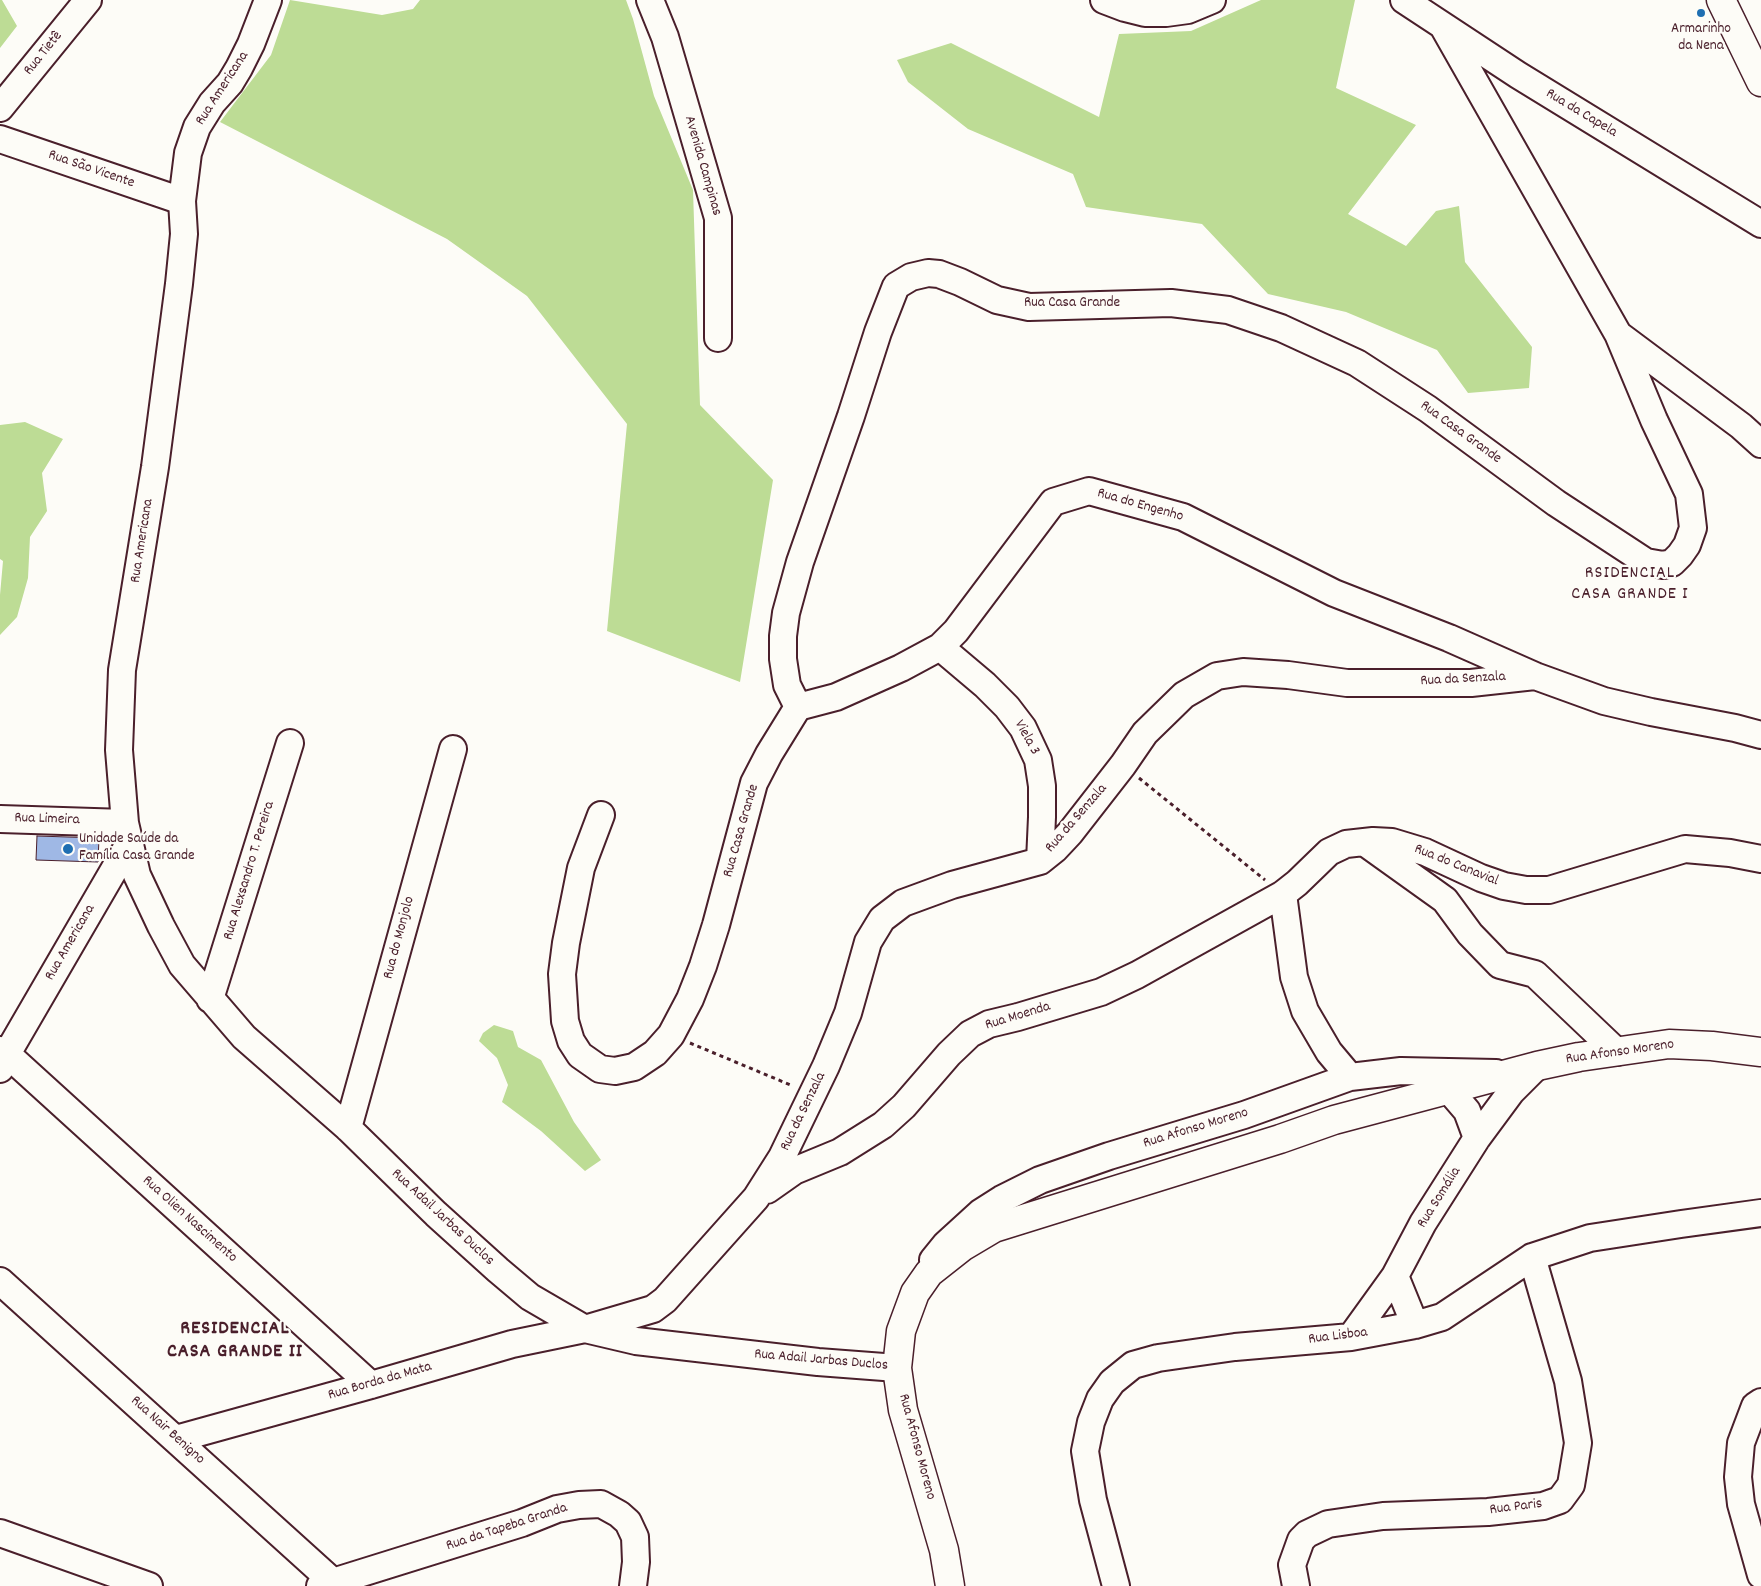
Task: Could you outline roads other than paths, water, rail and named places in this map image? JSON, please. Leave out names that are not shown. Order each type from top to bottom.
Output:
[{"type":"main road","points":[[1721,0],[1761,82]]},
{"type":"main road","name":"Rua Afonso Moreno","points":[[950,1586],[944,1550],[903,1410],[897,1368],[901,1331],[915,1293],[929,1273],[962,1247],[994,1228],[1280,1140],[1334,1120],[1537,1066],[1579,1057],[1669,1044],[1712,1046],[1761,1052]]},
{"type":"street","name":"Rua Tietê","points":[[0,108],[88,0]]},
{"type":"street","name":"Rua Americana","points":[[2,1058],[127,833],[119,750],[122,670],[155,467],[179,284],[184,234],[182,201],[188,153],[197,127],[212,103],[230,83],[239,68],[251,44],[268,0]]},
{"type":"street","name":"Avenida Campinas","points":[[650,0],[665,38],[718,218],[718,338]]},
{"type":"street","points":[[1104,0],[1124,8],[1145,13],[1188,10],[1212,0]]},
{"type":"street","name":"Rua da Capela","points":[[1404,0],[1518,75],[1761,224]]},
{"type":"street","name":"Rua Casa Grande","points":[[601,815],[581,868],[566,943],[562,974],[565,1021],[571,1040],[580,1055],[600,1069],[614,1071],[634,1067],[655,1053],[672,1035],[690,999],[703,966],[716,925],[754,783],[769,754],[798,707],[787,685],[783,659],[783,636],[786,613],[800,562],[883,318],[896,286],[911,277],[928,273],[939,274],[960,282],[997,300],[1029,307],[1171,303],[1228,310],[1281,328],[1357,363],[1428,409],[1565,509],[1646,562],[1664,565],[1672,563],[1687,545],[1692,528],[1689,494],[1654,420],[1618,334],[1443,26]]},
{"type":"street","name":"Rua São Vicente","points":[[0,140],[182,201]]},
{"type":"street","points":[[1618,334],[1741,426],[1761,444]]},
{"type":"street","name":"Rua do Engenho","points":[[798,707],[836,697],[901,668],[940,647],[956,631],[1054,502],[1089,491],[1183,517],[1334,593],[1449,638],[1535,676]]},
{"type":"street","name":"Viela 3","points":[[940,647],[985,685],[1007,708],[1023,728],[1038,760],[1042,786],[1040,861]]},
{"type":"street","name":"Rua da Senzala","points":[[585,1329],[653,1309],[659,1305],[756,1198],[782,1157],[826,1066],[848,1013],[868,942],[882,919],[903,903],[952,885],[1040,861],[1070,833],[1123,765],[1145,733],[1184,695],[1217,676],[1242,672],[1288,675],[1347,683],[1471,683],[1535,676],[1604,701],[1735,728],[1761,736]]},
{"type":"street","name":"Rua Alexsandro T. Pereira","points":[[210,999],[290,743]]},
{"type":"street","name":"Rua do Monjolo","points":[[348,1128],[453,749]]},
{"type":"street","name":"Rua Limeira","points":[[0,819],[127,833]]},
{"type":"street","name":"Rua Adail Jarbas Duclos","points":[[127,833],[136,875],[161,926],[182,965],[210,999],[244,1037],[348,1128],[436,1214],[530,1297],[585,1329],[636,1341],[818,1362],[897,1368]]},
{"type":"street","points":[[1364,842],[1445,900],[1470,934],[1500,965],[1535,974],[1617,1052]]},
{"type":"street","name":"Rua do Canavial","points":[[1283,894],[1297,884],[1328,852],[1346,844],[1364,842],[1392,842],[1426,852],[1481,878],[1504,886],[1526,890],[1548,890],[1685,849],[1730,853],[1761,859]]},
{"type":"street","points":[[1283,894],[1294,977],[1305,1011],[1329,1052],[1350,1077]]},
{"type":"street","name":"Rua Moenda","points":[[756,1198],[794,1171],[840,1152],[883,1125],[904,1106],[949,1054],[970,1034],[989,1024],[1101,992],[1176,956],[1283,894]]},
{"type":"street","name":"Rua Olien Nascimento","points":[[2,1058],[371,1385]]},
{"type":"street","name":"Rua Somália","points":[[1351,1337],[1395,1276],[1423,1223],[1477,1138],[1511,1092],[1537,1066]]},
{"type":"street","name":"Rua Afonso Moreno","points":[[923,1282],[934,1259],[946,1244],[980,1213],[1002,1199],[1040,1180],[1108,1156],[1244,1115],[1350,1077],[1401,1071],[1432,1070],[1510,1074]]},
{"type":"street","points":[[1449,1090],[1467,1111],[1477,1138]]},
{"type":"street","name":"Rua Lisboa","points":[[1116,1586],[1093,1500],[1085,1451],[1091,1422],[1100,1399],[1112,1382],[1133,1365],[1158,1358],[1235,1347],[1351,1337],[1415,1325],[1442,1317],[1532,1257],[1590,1238],[1761,1213]]},
{"type":"street","name":"Rua Paris","points":[[1296,1586],[1292,1565],[1301,1540],[1307,1534],[1328,1524],[1383,1516],[1488,1512],[1543,1506],[1560,1500],[1571,1485],[1578,1444],[1568,1381],[1532,1257]]},
{"type":"street","points":[[1395,1276],[1415,1325]]},
{"type":"street","name":"Rua Nair Benigno","points":[[0,1281],[176,1439],[327,1584]]},
{"type":"street","name":"Rua Borda da Mata","points":[[176,1439],[512,1344],[585,1329]]},
{"type":"street","points":[[1761,1402],[1755,1406],[1741,1443],[1738,1477],[1741,1504],[1761,1575]]},
{"type":"street","name":"Rua da Tapeba Granda","points":[[327,1584],[522,1523],[557,1509],[601,1504],[628,1522],[635,1537],[636,1562],[633,1586]]},
{"type":"street","points":[[0,1513],[36,1546]]},
{"type":"street","points":[[0,1533],[149,1586]]},
{"type":"place","name":"Armarinho da Nena","points":[[1701,13]]},
{"type":"place","name":"Unidade Saúde da Família Casa Grande","points":[[68,849]]},
{"type":"district","name":"RSIDENCIAL CASA GRANDE I","points":[[1630,585]]},
{"type":"district","name":"RESIDENCIAL CASA GRANDE II","points":[[235,1342]]}]
